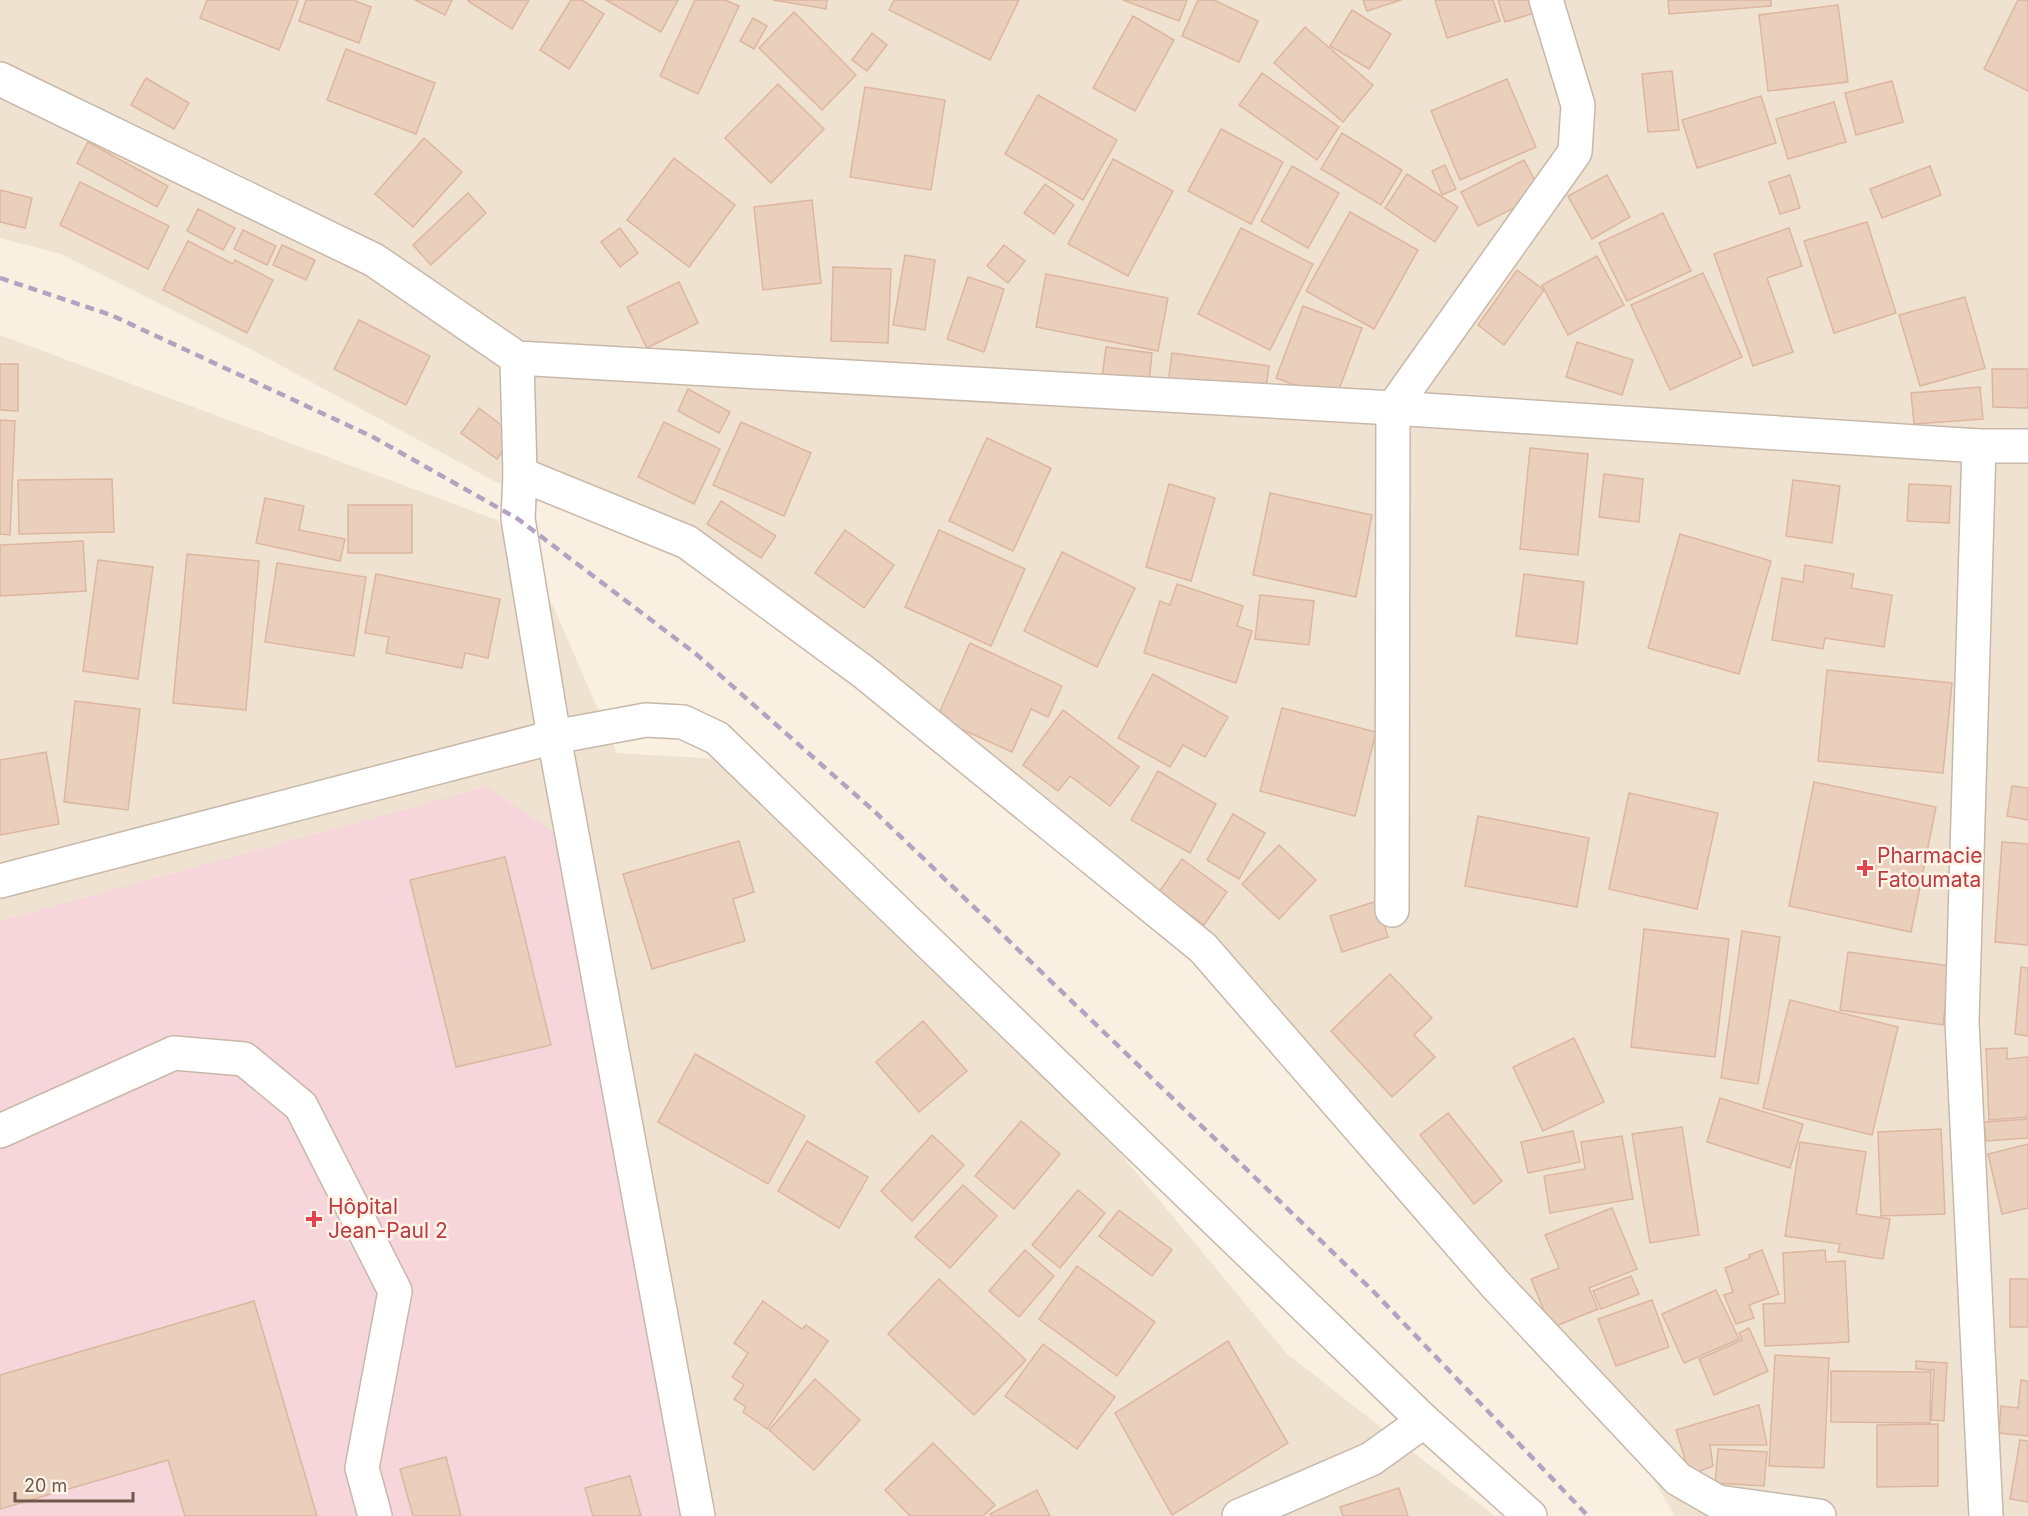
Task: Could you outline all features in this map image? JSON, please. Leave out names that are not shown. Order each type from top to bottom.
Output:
[{"type":"street","points":[[1392,910],[1393,408],[1575,152],[1578,105],[1546,0]]},
{"type":"street","points":[[0,80],[374,260],[517,358],[1393,408],[1978,446],[2028,446]]},
{"type":"street","points":[[517,358],[520,474],[518,519],[555,736],[698,1516]]},
{"type":"street","points":[[1978,446],[1962,1022],[1986,1516]]},
{"type":"street","points":[[520,474],[687,542],[865,673],[1203,948],[1495,1284],[1678,1479],[1718,1502],[1819,1516]]},
{"type":"street","points":[[0,881],[555,736],[646,720],[683,722],[717,738],[1424,1421],[1530,1516]]},
{"type":"street","points":[[0,1131],[174,1053],[244,1059],[301,1106],[395,1291],[362,1468],[375,1516]]},
{"type":"street","points":[[1239,1516],[1371,1459],[1424,1421]]},
{"type":"shaded area","points":[[0,0],[2028,0],[2028,1516],[1675,1516],[1591,1373],[1221,979],[725,576],[570,503],[496,482],[254,351],[61,254],[0,238]]},
{"type":"shaded area","points":[[0,335],[497,520],[554,608],[617,753],[719,759],[1120,1153],[1287,1354],[1495,1516],[0,1516]]},
{"type":"shaded area","name":"Hôpital Jean-Paul 2","points":[[487,787],[555,833],[684,1516],[0,1516],[0,921]]},
{"type":"building","points":[[207,0],[298,1],[279,50],[200,18]]},
{"type":"building","points":[[306,0],[353,0],[371,7],[359,43],[299,21]]},
{"type":"building","points":[[415,0],[452,0],[445,15]]},
{"type":"building","points":[[468,0],[529,0],[512,29]]},
{"type":"building","points":[[571,0],[582,0],[604,14],[569,69],[540,50]]},
{"type":"building","points":[[606,0],[678,0],[661,32]]},
{"type":"building","points":[[695,0],[725,0],[739,6],[698,94],[660,76]]},
{"type":"building","points":[[773,0],[827,0],[826,9]]},
{"type":"building","points":[[894,0],[1019,0],[990,60],[889,10]]},
{"type":"building","points":[[1123,0],[1187,0],[1179,21]]},
{"type":"building","points":[[1198,0],[1214,0],[1258,21],[1239,62],[1182,36]]},
{"type":"building","points":[[1363,0],[1401,0],[1367,11]]},
{"type":"building","points":[[1435,0],[1493,0],[1500,21],[1447,38]]},
{"type":"building","points":[[1498,0],[1534,0],[1538,12],[1505,22]]},
{"type":"building","points":[[1668,0],[1771,0],[1771,6],[1669,14]]},
{"type":"building","points":[[2018,0],[2028,0],[2028,91],[1984,69]]},
{"type":"building","points":[[1838,5],[1848,82],[1768,91],[1759,15]]},
{"type":"building","points":[[1352,10],[1391,34],[1369,69],[1330,46]]},
{"type":"building","points":[[794,12],[856,75],[822,110],[759,48]]},
{"type":"building","points":[[1133,16],[1174,40],[1135,111],[1093,88]]},
{"type":"building","points":[[753,18],[767,26],[754,49],[740,41]]},
{"type":"building","points":[[1305,27],[1373,85],[1343,122],[1274,63]]},
{"type":"building","points":[[872,33],[887,45],[867,71],[852,60]]},
{"type":"building","points":[[346,49],[435,83],[416,134],[327,100]]},
{"type":"building","points":[[1672,71],[1679,130],[1648,132],[1642,74]]},
{"type":"building","points":[[1262,73],[1339,127],[1317,160],[1239,105]]},
{"type":"building","points":[[146,78],[189,103],[174,129],[131,105]]},
{"type":"building","points":[[1507,79],[1536,147],[1460,180],[1431,111]]},
{"type":"building","points":[[1892,81],[1903,122],[1856,135],[1845,93]]},
{"type":"building","points":[[778,84],[824,129],[771,183],[725,138]]},
{"type":"building","points":[[865,87],[945,100],[931,190],[850,177]]},
{"type":"building","points":[[1038,95],[1117,140],[1083,200],[1005,154]]},
{"type":"building","points":[[1761,96],[1776,143],[1697,168],[1682,120]]},
{"type":"building","points":[[1834,102],[1846,142],[1788,159],[1776,119]]},
{"type":"building","points":[[1221,129],[1283,162],[1251,224],[1188,191]]},
{"type":"building","points":[[1342,133],[1402,170],[1381,205],[1321,169]]},
{"type":"building","points":[[424,138],[462,172],[413,227],[375,194]]},
{"type":"building","points":[[88,142],[168,186],[157,207],[77,163]]},
{"type":"building","points":[[674,158],[735,205],[689,267],[627,220]]},
{"type":"building","points":[[1113,159],[1173,191],[1128,276],[1068,244]]},
{"type":"building","points":[[1524,160],[1542,194],[1478,226],[1461,192]]},
{"type":"building","points":[[1445,165],[1456,189],[1442,195],[1432,171]]},
{"type":"building","points":[[1292,166],[1339,193],[1308,248],[1261,221]]},
{"type":"building","points":[[1930,166],[1941,195],[1882,218],[1870,189]]},
{"type":"building","points":[[1407,174],[1458,207],[1435,242],[1385,208]]},
{"type":"building","points":[[1607,175],[1630,217],[1592,239],[1568,196]]},
{"type":"building","points":[[1790,175],[1800,208],[1780,214],[1769,182]]},
{"type":"building","points":[[80,182],[169,226],[148,269],[60,225]]},
{"type":"building","points":[[1045,184],[1074,205],[1054,234],[1024,213]]},
{"type":"building","points":[[0,190],[32,198],[25,228],[0,222]]},
{"type":"building","points":[[468,193],[486,213],[431,265],[413,245]]},
{"type":"building","points":[[812,200],[821,283],[763,290],[754,207]]},
{"type":"building","points":[[198,209],[235,228],[223,250],[187,231]]},
{"type":"building","points":[[1350,212],[1418,250],[1374,329],[1306,291]]},
{"type":"building","points":[[1663,213],[1691,271],[1627,301],[1599,243]]},
{"type":"building","points":[[1867,222],[1896,313],[1834,333],[1804,241]]},
{"type":"building","points":[[620,228],[638,253],[620,267],[601,242]]},
{"type":"building","points":[[1241,228],[1313,264],[1270,350],[1198,314]]},
{"type":"building","points":[[1789,228],[1802,266],[1767,278],[1793,352],[1753,366],[1714,254]]},
{"type":"building","points":[[243,230],[276,246],[267,265],[234,249]]},
{"type":"building","points":[[188,241],[233,264],[235,260],[273,280],[247,333],[163,290]]},
{"type":"building","points":[[282,245],[315,260],[306,280],[273,265]]},
{"type":"building","points":[[1004,245],[1025,261],[1008,283],[987,266]]},
{"type":"building","points":[[905,255],[935,260],[925,330],[893,325]]},
{"type":"building","points":[[1597,256],[1624,305],[1568,335],[1542,285]]},
{"type":"building","points":[[833,267],[891,269],[888,343],[831,341]]},
{"type":"building","points":[[1517,270],[1544,290],[1504,345],[1478,325]]},
{"type":"building","points":[[1703,273],[1742,357],[1670,390],[1631,305]]},
{"type":"building","points":[[1046,274],[1168,298],[1158,351],[1036,327]]},
{"type":"building","points":[[968,277],[1004,289],[984,352],[947,339]]},
{"type":"building","points":[[679,282],[698,323],[647,348],[627,307]]},
{"type":"building","points":[[1965,297],[1985,368],[1920,386],[1899,315]]},
{"type":"building","points":[[1303,306],[1362,328],[1335,400],[1276,378]]},
{"type":"building","points":[[359,320],[430,356],[406,405],[334,369]]},
{"type":"building","points":[[1577,342],[1633,360],[1622,395],[1566,377]]},
{"type":"building","points":[[1106,347],[1152,353],[1149,383],[1102,377]]},
{"type":"building","points":[[1172,353],[1269,366],[1265,396],[1168,383]]},
{"type":"building","points":[[0,364],[18,364],[18,411],[0,410]]},
{"type":"building","points":[[1992,369],[2028,369],[2028,408],[1993,407]]},
{"type":"building","points":[[1980,387],[1983,419],[1914,424],[1911,393]]},
{"type":"building","points":[[688,389],[730,412],[719,433],[678,411]]},
{"type":"building","points":[[479,408],[514,435],[497,459],[461,433]]},
{"type":"building","points":[[0,420],[15,421],[10,535],[0,534]]},
{"type":"building","points":[[664,422],[720,449],[694,504],[638,477]]},
{"type":"building","points":[[741,422],[811,453],[784,516],[713,485]]},
{"type":"building","points":[[987,438],[1051,468],[1013,551],[949,521]]},
{"type":"building","points":[[1530,448],[1588,454],[1578,555],[1520,549]]},
{"type":"building","points":[[1604,474],[1643,479],[1639,522],[1599,517]]},
{"type":"building","points":[[112,479],[114,532],[19,534],[18,480]]},
{"type":"building","points":[[1793,480],[1840,486],[1832,543],[1786,536]]},
{"type":"building","points":[[1169,484],[1215,498],[1191,581],[1146,567]]},
{"type":"building","points":[[1909,484],[1951,486],[1949,523],[1907,521]]},
{"type":"building","points":[[1270,493],[1372,515],[1356,597],[1253,575]]},
{"type":"building","points":[[265,498],[304,506],[299,530],[345,539],[340,561],[256,543]]},
{"type":"building","points":[[721,501],[776,536],[761,558],[707,524]]},
{"type":"building","points":[[348,505],[412,505],[412,553],[348,553]]},
{"type":"building","points":[[845,530],[894,565],[864,608],[815,573]]},
{"type":"building","points":[[939,530],[1025,569],[991,646],[905,607]]},
{"type":"building","points":[[1680,534],[1771,561],[1739,674],[1648,648]]},
{"type":"building","points":[[83,541],[86,591],[0,596],[0,545]]},
{"type":"building","points":[[1062,552],[1135,588],[1097,667],[1024,631]]},
{"type":"building","points":[[187,554],[259,561],[246,710],[173,703]]},
{"type":"building","points":[[98,560],[153,567],[138,679],[83,671]]},
{"type":"building","points":[[277,563],[366,577],[354,656],[265,642]]},
{"type":"building","points":[[1805,565],[1854,574],[1851,588],[1892,595],[1884,647],[1825,638],[1823,649],[1772,640],[1782,578],[1803,582]]},
{"type":"building","points":[[376,574],[500,599],[488,658],[465,653],[462,668],[386,653],[389,637],[365,633]]},
{"type":"building","points":[[1524,574],[1584,582],[1577,644],[1516,636]]},
{"type":"building","points":[[1177,584],[1243,606],[1237,626],[1252,631],[1236,683],[1144,653],[1160,601],[1170,605]]},
{"type":"building","points":[[1260,595],[1314,601],[1309,645],[1255,639]]},
{"type":"building","points":[[970,643],[1062,686],[1048,717],[1031,709],[1012,752],[937,718]]},
{"type":"building","points":[[1827,670],[1952,683],[1943,773],[1818,761]]},
{"type":"building","points":[[1153,674],[1228,717],[1205,757],[1183,745],[1170,767],[1118,738]]},
{"type":"building","points":[[75,701],[140,709],[128,810],[64,802]]},
{"type":"building","points":[[1282,708],[1376,732],[1355,816],[1260,791]]},
{"type":"building","points":[[1063,710],[1139,767],[1110,806],[1070,776],[1058,791],[1023,765]]},
{"type":"building","points":[[46,752],[59,824],[0,835],[0,760]]},
{"type":"building","points":[[1158,771],[1216,804],[1190,853],[1131,820]]},
{"type":"building","points":[[1814,782],[1936,807],[1911,932],[1789,906]]},
{"type":"building","points":[[2012,786],[2028,788],[2028,820],[2007,816]]},
{"type":"building","points":[[1629,793],[1718,813],[1697,909],[1609,889]]},
{"type":"building","points":[[1233,814],[1265,833],[1239,879],[1207,860]]},
{"type":"building","points":[[1478,816],[1589,838],[1577,907],[1465,886]]},
{"type":"building","points":[[739,841],[754,892],[733,899],[745,941],[652,969],[623,874]]},
{"type":"building","points":[[2002,842],[2028,844],[2028,945],[1995,942]]},
{"type":"building","points":[[1279,845],[1316,880],[1279,919],[1242,884]]},
{"type":"building","points":[[505,857],[551,1045],[456,1067],[410,880]]},
{"type":"building","points":[[1182,859],[1227,892],[1204,925],[1159,892]]},
{"type":"building","points":[[1377,901],[1388,937],[1342,952],[1330,916]]},
{"type":"building","points":[[1644,929],[1729,939],[1715,1057],[1631,1047]]},
{"type":"building","points":[[1742,931],[1780,937],[1758,1084],[1721,1078]]},
{"type":"building","points":[[1848,952],[1950,966],[1943,1025],[1840,1010]]},
{"type":"building","points":[[2021,967],[2028,968],[2028,1036],[2015,1034]]},
{"type":"building","points":[[1390,974],[1432,1018],[1414,1035],[1435,1057],[1392,1097],[1331,1031]]},
{"type":"building","points":[[1790,1000],[1898,1027],[1872,1135],[1763,1108]]},
{"type":"building","points":[[923,1021],[967,1071],[919,1112],[876,1062]]},
{"type":"building","points":[[1574,1038],[1604,1102],[1543,1131],[1513,1067]]},
{"type":"building","points":[[2007,1048],[2007,1059],[2028,1057],[2028,1117],[1989,1120],[1986,1049]]},
{"type":"building","points":[[695,1054],[805,1116],[768,1184],[658,1122]]},
{"type":"building","points":[[1720,1098],[1803,1124],[1790,1168],[1707,1142]]},
{"type":"building","points":[[1448,1113],[1502,1181],[1474,1204],[1420,1135]]},
{"type":"building","points":[[2028,1119],[2028,1138],[1986,1141],[1984,1122]]},
{"type":"building","points":[[1021,1121],[1060,1154],[1014,1209],[975,1176]]},
{"type":"building","points":[[1682,1127],[1699,1235],[1650,1243],[1632,1134]]},
{"type":"building","points":[[1941,1129],[1945,1214],[1881,1216],[1878,1132]]},
{"type":"building","points":[[1573,1131],[1580,1162],[1528,1173],[1521,1142]]},
{"type":"building","points":[[932,1135],[964,1165],[912,1221],[881,1191]]},
{"type":"building","points":[[1622,1136],[1633,1199],[1550,1213],[1544,1176],[1585,1169],[1581,1142]]},
{"type":"building","points":[[807,1141],[868,1177],[839,1228],[778,1191]]},
{"type":"building","points":[[1800,1142],[1866,1152],[1856,1214],[1890,1219],[1883,1259],[1838,1252],[1840,1244],[1785,1236]]},
{"type":"building","points":[[2028,1144],[2028,1208],[2002,1214],[1988,1154]]},
{"type":"building","points":[[963,1185],[997,1216],[950,1268],[915,1237]]},
{"type":"building","points":[[1078,1190],[1105,1213],[1060,1268],[1032,1245]]},
{"type":"building","points":[[1612,1208],[1637,1269],[1589,1288],[1598,1309],[1551,1328],[1531,1279],[1559,1268],[1545,1235]]},
{"type":"building","points":[[1119,1210],[1172,1250],[1152,1276],[1099,1236]]},
{"type":"building","points":[[1025,1250],[1054,1276],[1019,1317],[989,1291]]},
{"type":"building","points":[[1762,1250],[1779,1294],[1749,1305],[1754,1318],[1736,1324],[1724,1295],[1733,1292],[1725,1268],[1750,1258],[1749,1255]]},
{"type":"building","points":[[1825,1250],[1826,1262],[1845,1261],[1849,1342],[1765,1346],[1763,1304],[1785,1303],[1783,1253]]},
{"type":"building","points":[[1077,1266],[1155,1322],[1117,1376],[1039,1319]]},
{"type":"building","points":[[1631,1276],[1639,1294],[1601,1309],[1593,1291]]},
{"type":"building","points":[[939,1279],[1026,1360],[974,1415],[888,1334]]},
{"type":"building","points":[[2010,1279],[2028,1279],[2028,1327],[2010,1327]]},
{"type":"building","points":[[1716,1290],[1739,1339],[1684,1363],[1662,1314]]},
{"type":"building","points":[[1652,1300],[1669,1347],[1616,1366],[1598,1319]]},
{"type":"building","points":[[254,1301],[317,1516],[185,1516],[168,1460],[0,1509],[0,1375]]},
{"type":"building","points":[[763,1301],[802,1329],[806,1325],[828,1341],[767,1429],[743,1412],[746,1407],[734,1399],[744,1385],[732,1377],[748,1353],[734,1343]]},
{"type":"building","points":[[1749,1328],[1768,1371],[1714,1395],[1699,1359],[1742,1340],[1739,1333]]},
{"type":"building","points":[[1228,1341],[1288,1443],[1172,1515],[1115,1413]]},
{"type":"building","points":[[1043,1344],[1115,1397],[1077,1449],[1005,1396]]},
{"type":"building","points":[[1775,1355],[1829,1358],[1824,1468],[1769,1466]]},
{"type":"building","points":[[1916,1361],[1947,1363],[1944,1421],[1931,1420],[1934,1370],[1916,1369]]},
{"type":"building","points":[[1831,1371],[1931,1372],[1930,1423],[1831,1422]]},
{"type":"building","points":[[815,1379],[860,1420],[814,1470],[769,1430]]},
{"type":"building","points":[[2021,1380],[2028,1381],[2028,1436],[1999,1433],[2001,1406],[2018,1408]]},
{"type":"building","points":[[1759,1405],[1767,1445],[1710,1445],[1713,1466],[1690,1475],[1676,1430]]},
{"type":"building","points":[[1938,1424],[1938,1486],[1877,1487],[1877,1425]]},
{"type":"building","points":[[2020,1440],[2028,1441],[2028,1502],[2010,1499]]},
{"type":"building","points":[[933,1443],[995,1505],[983,1516],[910,1516],[885,1490]]},
{"type":"building","points":[[1718,1449],[1767,1452],[1764,1486],[1715,1483]]},
{"type":"building","points":[[446,1457],[461,1516],[413,1516],[400,1469]]},
{"type":"building","points":[[630,1476],[641,1516],[593,1516],[585,1488]]},
{"type":"building","points":[[1399,1488],[1408,1516],[1343,1516],[1340,1507]]},
{"type":"building","points":[[1037,1490],[1050,1516],[991,1516],[990,1514]]},
{"type":"railway","points":[[0,278],[111,315],[373,437],[518,519],[696,654],[874,811],[1372,1290],[1588,1516]]},
{"type":"place","name":"Pharmacie Fatoumata","points":[[1865,868]]},
{"type":"place","name":"Hôpital Jean-Paul 2","points":[[314,1219]]}]
